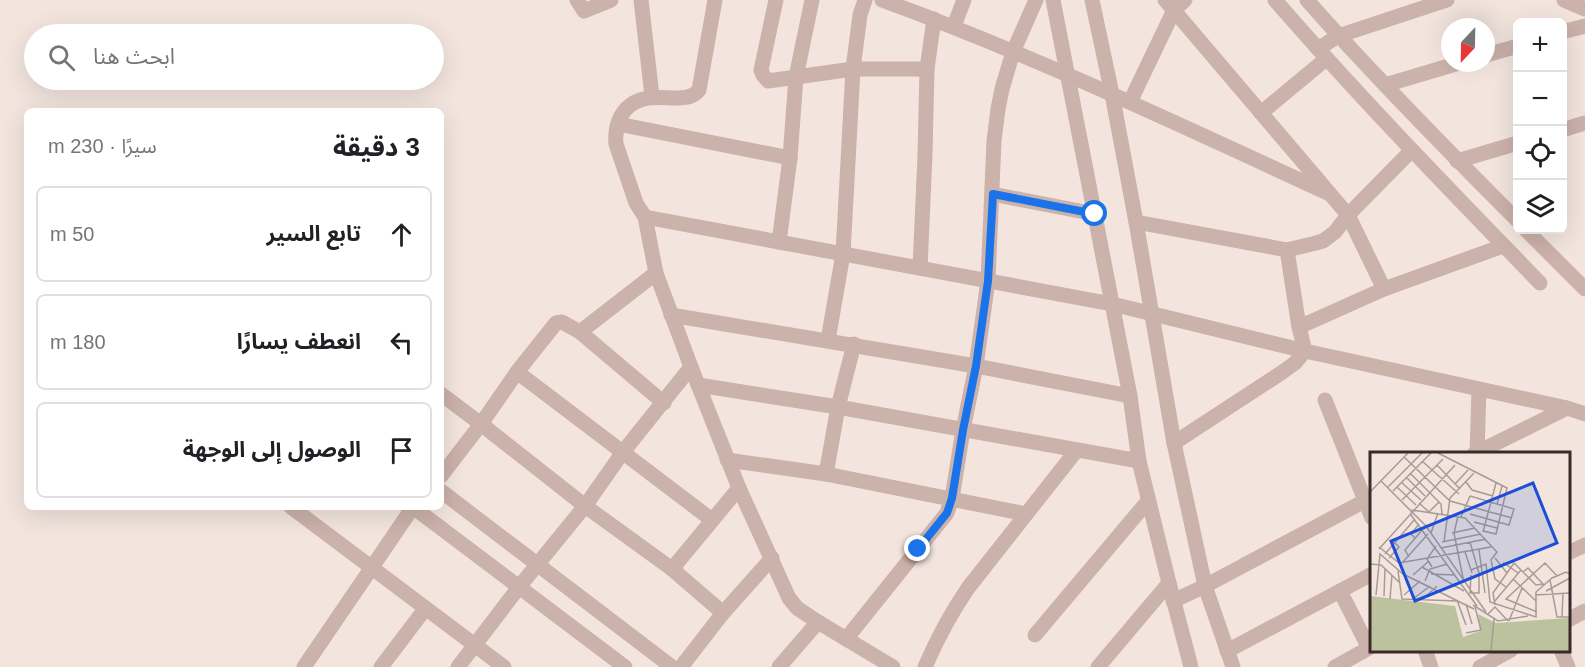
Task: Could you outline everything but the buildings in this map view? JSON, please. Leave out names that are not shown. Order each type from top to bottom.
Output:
[{"type":"street","points":[[577,0],[584,10],[610,0]]},
{"type":"street","points":[[641,0],[652,96]]},
{"type":"street","points":[[715,0],[699,90],[688,98],[652,96],[638,99],[623,112],[615,134],[616,144],[636,203],[645,217],[656,273],[671,315],[739,488],[789,598],[797,608],[818,622],[893,667]]},
{"type":"street","points":[[776,0],[761,70],[768,81],[853,69],[927,69]]},
{"type":"street","points":[[779,242],[790,158],[796,77],[812,0]]},
{"type":"street","points":[[828,340],[843,254],[853,69],[860,15],[865,0]]},
{"type":"street","points":[[882,0],[954,26],[1112,94],[1330,194]]},
{"type":"street","points":[[954,26],[964,0]]},
{"type":"street","points":[[846,639],[947,513],[952,498],[976,366],[988,281],[994,141],[998,109],[1014,52],[1036,0]]},
{"type":"street","points":[[1053,0],[1130,396],[1139,462],[1190,666]]},
{"type":"street","points":[[1092,0],[1136,222],[1174,443],[1204,586],[1233,667]]},
{"type":"street","points":[[1097,23],[1106,0]]},
{"type":"street","points":[[1275,0],[1411,151],[1539,283]]},
{"type":"street","points":[[1307,0],[1338,36],[1457,161],[1513,216]]},
{"type":"street","points":[[1262,113],[1338,36],[1425,3],[1447,0]]},
{"type":"street","points":[[1564,0],[1585,9]]},
{"type":"street","points":[[1130,102],[1175,3],[1262,113],[1348,215],[1384,289]]},
{"type":"street","points":[[920,268],[926,155],[927,69],[934,19]]},
{"type":"street","points":[[1567,31],[1585,26]]},
{"type":"street","points":[[1495,52],[1513,47]]},
{"type":"street","points":[[1385,85],[1441,68]]},
{"type":"street","points":[[1567,129],[1585,123]]},
{"type":"street","points":[[618,124],[790,158]]},
{"type":"street","points":[[1457,161],[1513,144]]},
{"type":"street","points":[[1136,222],[1287,250],[1323,241],[1335,232],[1348,215],[1411,151]]},
{"type":"street","points":[[993,194],[1095,214]]},
{"type":"street","points":[[645,217],[1112,304],[1305,351],[1567,408],[1585,414]]},
{"type":"street","points":[[1530,234],[1585,289]]},
{"type":"street","points":[[1299,327],[1384,289],[1503,246]]},
{"type":"street","points":[[1287,250],[1305,351]]},
{"type":"street","points":[[580,332],[656,273]]},
{"type":"street","points":[[671,315],[854,344],[1130,396]]},
{"type":"street","points":[[444,472],[556,323],[562,321],[580,332],[664,403]]},
{"type":"street","points":[[826,474],[838,407],[854,344]]},
{"type":"street","points":[[1174,443],[1281,373],[1295,363],[1305,351]]},
{"type":"street","points":[[458,667],[691,367]]},
{"type":"street","points":[[518,372],[712,520]]},
{"type":"street","points":[[698,385],[838,407],[1139,462]]},
{"type":"street","points":[[1476,452],[1479,389]]},
{"type":"street","points":[[444,396],[585,506],[672,569],[723,613]]},
{"type":"street","points":[[1173,601],[1368,499],[1325,400]]},
{"type":"street","points":[[1480,452],[1567,408]]},
{"type":"street","points":[[925,667],[953,610],[1076,451]]},
{"type":"street","points":[[728,460],[826,474],[1026,514]]},
{"type":"street","points":[[672,569],[739,488]]},
{"type":"street","points":[[444,493],[672,667]]},
{"type":"street","points":[[1035,635],[1148,501]]},
{"type":"street","points":[[295,510],[504,667]]},
{"type":"street","points":[[304,667],[411,510]]},
{"type":"street","points":[[417,510],[625,667]]},
{"type":"street","points":[[1570,552],[1585,545]]},
{"type":"street","points":[[681,667],[723,613],[771,558]]},
{"type":"street","points":[[1227,651],[1370,575]]},
{"type":"street","points":[[1098,667],[1169,584]]},
{"type":"street","points":[[1340,591],[1370,645]]},
{"type":"street","points":[[381,667],[425,609]]},
{"type":"street","points":[[1570,619],[1585,611]]},
{"type":"street","points":[[784,665],[818,622]]},
{"type":"street","points":[[1335,667],[1370,648]]},
{"type":"street","points":[[1425,652],[1431,667]]},
{"type":"street","points":[[1480,667],[1509,652]]},
{"type":"street","points":[[1561,652],[1568,667]]},
{"type":"route","points":[[918,549],[947,513],[952,498],[976,366],[988,281],[993,194],[1095,214]]}]
